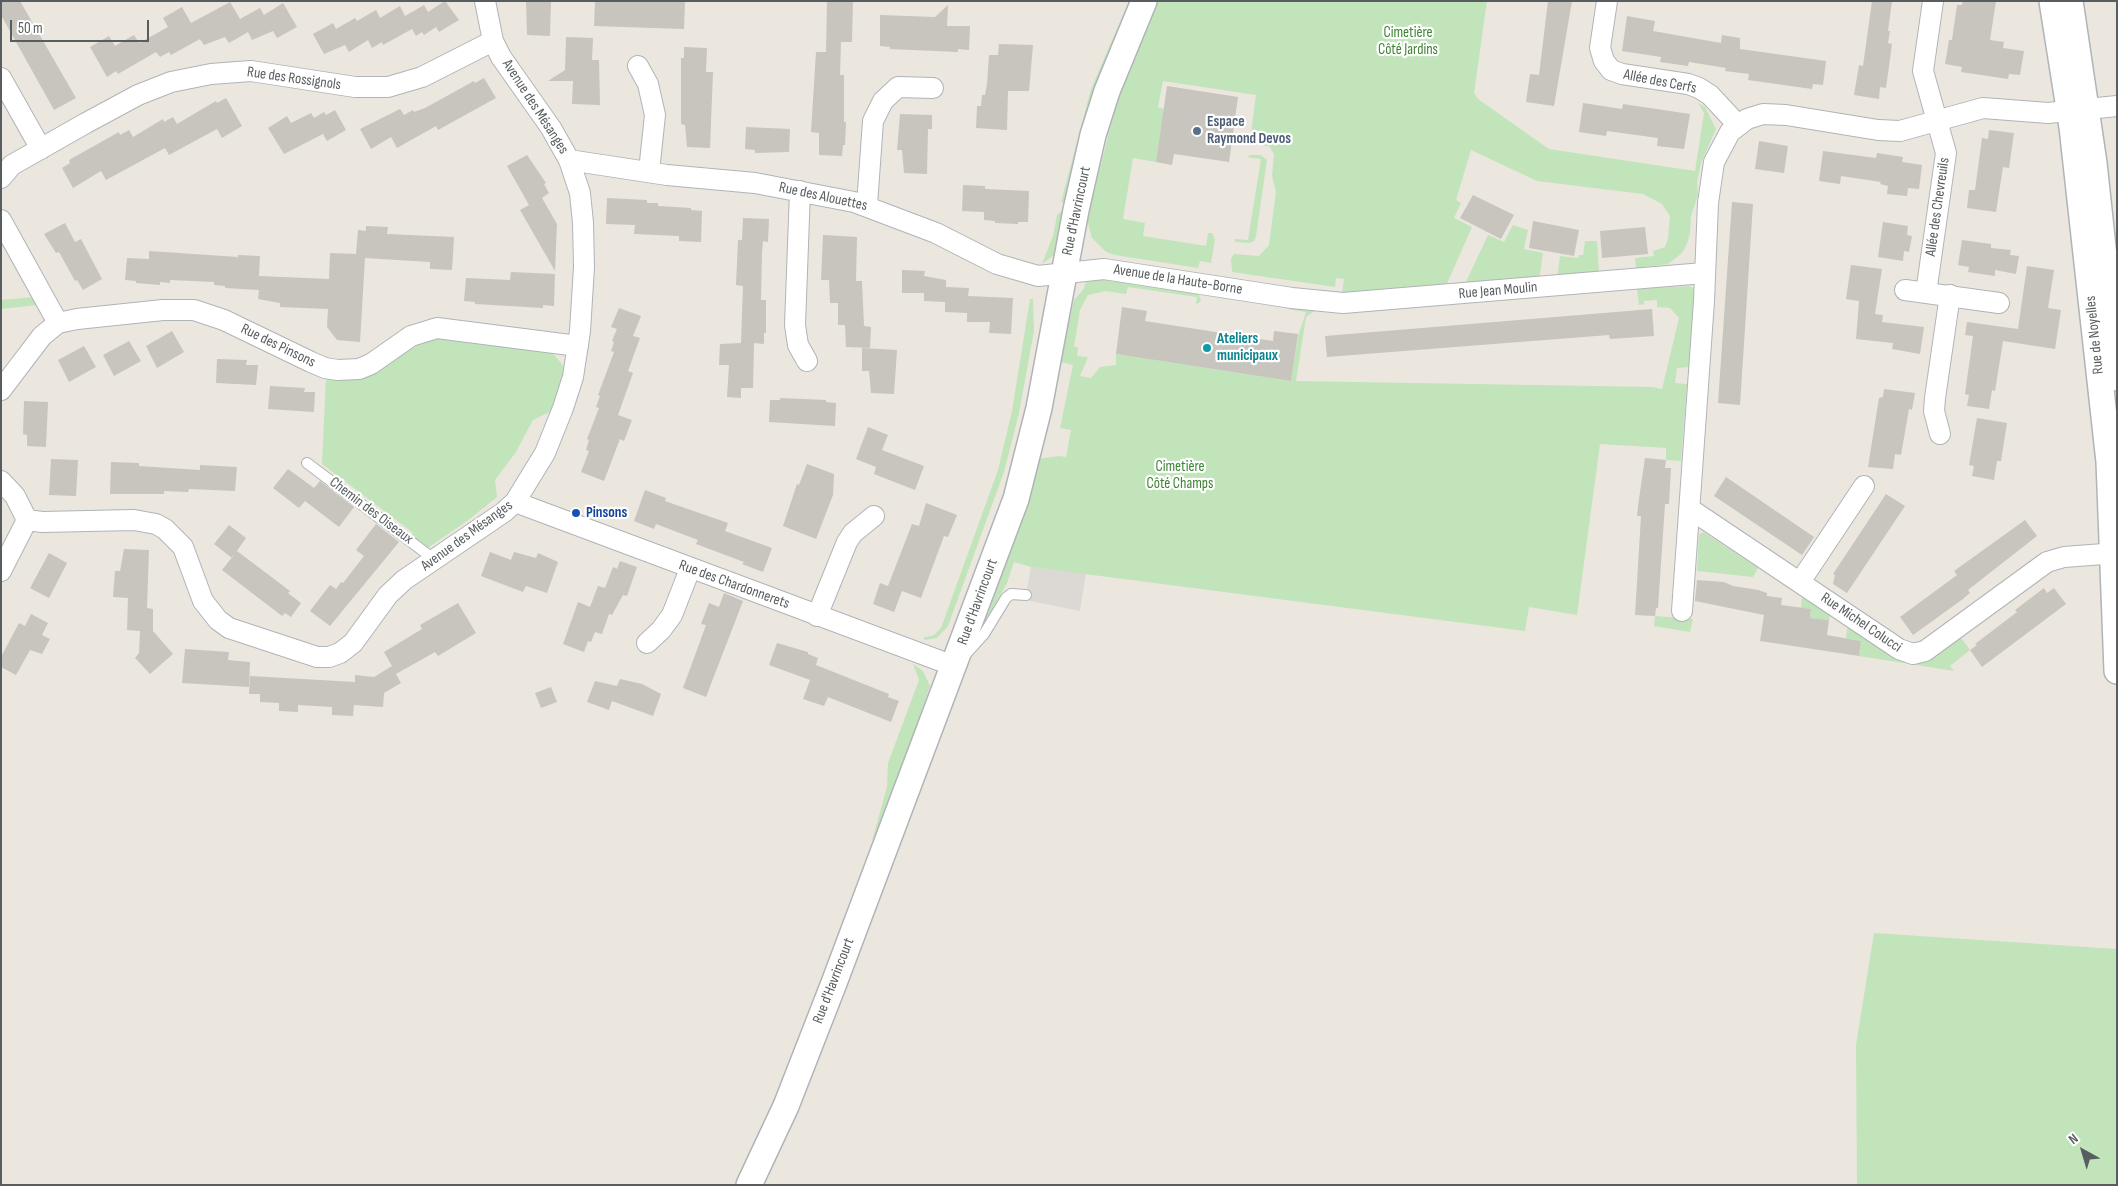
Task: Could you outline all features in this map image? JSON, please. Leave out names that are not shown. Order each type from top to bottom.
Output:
[{"type":"street","name":"Avenue des Mésanges","points":[[27,520],[42,522],[134,520],[156,524],[173,535],[183,547],[203,601],[218,620],[229,628],[317,657],[329,658],[352,644],[388,595],[404,580],[504,512],[515,502],[535,472],[557,424],[568,394],[578,346],[584,240],[580,193],[569,160],[551,128],[510,71],[493,41],[485,1]]},
{"type":"street","name":"Rue d'Havrincourt","points":[[749,1185],[803,1064],[1006,526],[1028,458],[1082,184],[1100,113],[1115,69],[1144,1]]},
{"type":"street","name":"Allée des Cerfs","points":[[1607,1],[1600,48],[1604,61],[1611,70],[1622,74],[1688,84],[1699,88],[1710,95],[1738,125]]},
{"type":"street","name":"Allée des Chevreuils","points":[[1926,292],[1946,153],[1926,84],[1923,65],[1932,1]]},
{"type":"street","name":"Rue de Noyelles","points":[[2052,1],[2079,111]]},
{"type":"street","name":"Rue de Noyelles","points":[[2070,1],[2079,111],[2117,378]]},
{"type":"street","name":"Rue des Rossignols","points":[[41,148],[138,95],[189,77],[235,71],[264,72],[355,87],[388,87],[422,77],[493,41]]},
{"type":"street","points":[[638,66],[648,84],[655,115],[649,172]]},
{"type":"street","points":[[1,78],[41,148],[12,165],[1,178]]},
{"type":"street","points":[[868,205],[873,121],[883,101],[898,87],[933,88]]},
{"type":"street","points":[[1682,611],[1711,174],[1719,150],[1738,125],[1763,114],[1889,131],[1911,129],[1991,108],[2040,113],[2079,111],[2117,106]]},
{"type":"street","name":"Rue des Alouettes","points":[[569,160],[649,172],[755,183],[868,205],[936,233],[1006,268],[1038,276],[1064,272]]},
{"type":"street","points":[[800,191],[795,325],[798,345],[807,361]]},
{"type":"street","points":[[1,220],[58,323],[42,336],[1,390]]},
{"type":"street","name":"Avenue de la Haute-Borne","points":[[1064,272],[1104,269],[1292,298]]},
{"type":"street","name":"Rue Jean Moulin","points":[[1292,298],[1333,303],[1704,273]]},
{"type":"street","points":[[1905,290],[1999,303]]},
{"type":"street","points":[[1940,434],[1934,411],[1950,296]]},
{"type":"street","name":"Rue de Noyelles","points":[[2106,309],[2109,462],[2114,553],[2117,671]]},
{"type":"street","name":"Rue des Pinsons","points":[[58,323],[77,319],[163,310],[194,310],[224,320],[311,362],[338,370],[359,369],[371,364],[411,336],[437,328],[578,346]]},
{"type":"street","points":[[1,481],[22,506],[27,520],[1,571]]},
{"type":"street","points":[[1800,582],[1864,486]]},
{"type":"street","name":"Rue des Chardonnerets","points":[[515,502],[690,569],[954,666]]},
{"type":"street","name":"Rue Michel Colucci","points":[[1690,509],[1906,653],[1919,654],[2047,562],[2064,557],[2114,553]]},
{"type":"street","points":[[816,616],[846,542],[853,533],[874,516]]},
{"type":"street","points":[[647,643],[672,616],[690,569]]},
{"type":"lane","name":"Chemin des Oiseaux","points":[[307,463],[435,560]]},
{"type":"lane","points":[[954,666],[984,634],[1006,598],[1011,594],[1026,595]]},
{"type":"shaded area","points":[[1031,567],[1086,573],[1080,611],[1025,600]]},
{"type":"green space","points":[[1129,1],[1135,1],[1069,204],[1061,202],[1091,89]]},
{"type":"green space","name":"Cimetière Côté Jardins","points":[[1159,1],[1487,1],[1474,93],[1478,99],[1549,149],[1695,171],[1704,113],[1698,103],[1705,107],[1716,129],[1701,163],[1697,182],[1698,195],[1691,216],[1687,244],[1682,253],[1668,264],[1636,268],[1635,258],[1654,256],[1653,251],[1665,247],[1668,239],[1670,216],[1662,204],[1643,194],[1537,181],[1471,150],[1456,200],[1461,203],[1454,218],[1472,227],[1445,288],[1342,294],[1344,279],[1336,278],[1335,287],[1232,272],[1231,259],[1234,254],[1259,256],[1269,245],[1276,192],[1272,176],[1274,154],[1269,146],[1254,144],[1250,140],[1256,95],[1163,81],[1158,107],[1164,109],[1156,162],[1133,158],[1123,219],[1145,223],[1143,236],[1206,246],[1208,233],[1212,233],[1215,240],[1211,263],[1200,261],[1198,268],[1106,252],[1092,238],[1087,220],[1117,100]]},
{"type":"green space","points":[[1250,155],[1261,155],[1267,160],[1256,236],[1254,241],[1249,243],[1236,242],[1234,239],[1248,240],[1261,159],[1247,157]]},
{"type":"green space","points":[[1062,211],[1067,212],[1057,253],[1042,264],[1053,236],[1057,215]]},
{"type":"green space","points":[[1513,225],[1528,230],[1524,249],[1543,253],[1539,280],[1464,286],[1488,235],[1504,242]]},
{"type":"green space","points":[[1585,241],[1597,241],[1599,273],[1557,278],[1560,256],[1578,258],[1579,255],[1583,255]]},
{"type":"green space","name":"Cimetière Côté Champs","points":[[1102,278],[1197,291],[1201,301],[1196,305],[1197,297],[1128,287],[1126,294],[1106,291],[1088,295],[1080,310],[1074,347],[1078,347],[1077,356],[1088,357],[1080,376],[1091,378],[1100,367],[1116,365],[1116,354],[1291,381],[1298,336],[1306,312],[1287,309],[1288,305],[1316,310],[1306,317],[1296,381],[1653,387],[1662,389],[1679,318],[1670,308],[1657,307],[1657,300],[1644,301],[1644,304],[1639,305],[1637,289],[1690,286],[1695,290],[1690,367],[1677,368],[1675,383],[1687,384],[1681,461],[1666,460],[1666,448],[1600,444],[1577,615],[1529,607],[1525,631],[1031,567],[1014,562],[1007,583],[975,640],[1037,459],[1066,457],[1071,430],[1060,428],[1073,365],[1061,362],[1065,338],[1074,300],[1083,290],[1086,282]]},
{"type":"green space","points":[[34,297],[37,305],[1,309],[1,300]]},
{"type":"green space","points":[[1030,299],[1033,299],[1034,331],[1019,413],[1004,472],[948,626],[937,638],[925,640],[923,638],[934,635],[941,628],[998,470],[1012,411]]},
{"type":"green space","points":[[438,337],[552,352],[565,368],[552,411],[533,420],[516,452],[495,480],[497,497],[467,521],[426,549],[414,540],[412,532],[322,464],[326,377],[371,374],[389,365],[409,348]]},
{"type":"green space","points":[[1703,532],[1758,568],[1753,577],[1697,571],[1699,535]]},
{"type":"green space","points":[[1802,597],[1830,615],[1829,620],[1810,618],[1811,609],[1801,608]]},
{"type":"green space","points":[[1655,616],[1693,619],[1690,632],[1654,626]]},
{"type":"green space","points":[[1848,623],[1899,659],[1959,635],[1970,650],[1950,666],[1954,671],[1859,656],[1861,641],[1846,638]]},
{"type":"green space","points":[[913,664],[923,671],[930,686],[889,806],[872,841],[887,787],[888,763],[919,680]]},
{"type":"green space","points":[[1874,933],[2117,949],[2117,1185],[1857,1185],[1856,1045]]},
{"type":"building","points":[[1,1],[20,1],[76,98],[54,110],[1,15]]},
{"type":"building","points":[[445,1],[459,20],[439,32],[436,27],[424,35],[422,32],[416,36],[412,29],[383,45],[382,42],[372,48],[368,40],[349,52],[345,45],[324,54],[313,34],[333,23],[336,29],[355,18],[357,21],[376,10],[380,18],[400,6],[405,16],[424,5],[428,12]]},
{"type":"building","points":[[526,1],[551,1],[550,36],[527,35]]},
{"type":"building","points":[[595,1],[685,1],[684,29],[594,26]]},
{"type":"building","points":[[827,1],[853,1],[852,42],[841,42],[840,75],[844,75],[844,122],[846,122],[845,145],[843,145],[842,156],[819,155],[819,133],[811,132],[816,52],[826,52]]},
{"type":"building","points":[[1548,1],[1572,1],[1554,106],[1526,102],[1530,74],[1539,75]]},
{"type":"building","points":[[1872,1],[1892,1],[1888,43],[1892,44],[1886,88],[1880,87],[1879,99],[1854,95],[1859,65],[1863,66]]},
{"type":"building","points":[[1963,1],[1996,1],[1990,40],[2004,42],[2003,48],[2024,51],[2020,75],[2009,74],[2008,79],[1961,72],[1962,67],[1945,64],[1949,40],[1952,40],[1957,5],[1962,5]]},
{"type":"building","points":[[230,2],[240,19],[260,8],[264,15],[283,3],[297,27],[277,38],[273,31],[252,40],[248,32],[229,43],[225,37],[204,45],[200,39],[171,55],[169,52],[160,57],[156,52],[118,74],[116,71],[107,77],[90,47],[109,36],[115,46],[134,35],[139,43],[168,27],[163,18],[182,7],[191,23]]},
{"type":"building","points":[[948,5],[947,26],[970,26],[969,50],[958,49],[958,52],[890,49],[890,47],[880,46],[880,15],[935,17]]},
{"type":"building","points":[[1627,16],[1655,21],[1653,31],[1721,43],[1722,35],[1740,38],[1740,49],[1826,61],[1823,85],[1813,84],[1812,89],[1748,80],[1749,74],[1725,71],[1726,68],[1689,62],[1688,66],[1660,62],[1661,57],[1622,51]]},
{"type":"building","points":[[566,37],[593,38],[592,60],[599,60],[600,105],[572,104],[573,81],[548,81],[565,70]]},
{"type":"building","points":[[999,44],[1033,45],[1029,91],[1008,91],[1007,130],[976,128],[977,106],[981,106],[982,95],[985,95],[987,84],[989,55],[998,55]]},
{"type":"building","points":[[684,47],[707,48],[706,72],[713,72],[710,148],[687,147],[685,125],[681,124],[681,58],[684,58]]},
{"type":"building","points":[[484,78],[496,98],[438,130],[436,126],[397,148],[391,137],[371,149],[360,129],[400,109],[404,115],[413,110],[414,112],[425,108],[474,81],[475,83]]},
{"type":"building","name":"Espace Raymond Devos","points":[[1167,86],[1238,97],[1229,162],[1174,154],[1172,165],[1156,162]]},
{"type":"building","points":[[226,98],[242,126],[222,138],[217,129],[169,155],[165,148],[106,180],[101,171],[73,188],[62,168],[70,163],[69,160],[119,132],[120,135],[129,130],[133,137],[163,119],[164,122],[173,117],[177,124],[216,101],[217,103]]},
{"type":"building","points":[[1583,103],[1622,109],[1623,104],[1690,114],[1684,149],[1657,146],[1658,138],[1607,131],[1606,136],[1579,132]]},
{"type":"building","points":[[335,110],[346,130],[327,141],[323,134],[284,154],[268,128],[287,116],[291,123],[311,113],[314,118],[324,112],[326,115]]},
{"type":"building","points":[[900,114],[932,115],[932,129],[928,129],[927,174],[904,173],[902,150],[897,150]]},
{"type":"building","points":[[746,127],[790,129],[789,152],[755,153],[755,150],[745,149]]},
{"type":"building","points":[[1989,130],[2014,133],[2009,168],[2003,167],[1996,212],[1967,208],[1969,190],[1975,190],[1982,138],[1988,139]]},
{"type":"building","points":[[1759,141],[1788,146],[1784,173],[1755,169]]},
{"type":"building","points":[[1823,151],[1876,158],[1877,153],[1903,157],[1902,162],[1922,165],[1919,189],[1908,188],[1907,196],[1887,194],[1888,186],[1880,184],[1881,182],[1841,176],[1840,184],[1819,181]]},
{"type":"building","points":[[527,155],[546,183],[544,184],[549,193],[542,198],[557,224],[555,271],[520,210],[529,205],[507,166]]},
{"type":"building","points":[[963,185],[985,186],[985,189],[1029,191],[1028,222],[1018,222],[1018,224],[995,223],[995,221],[984,220],[984,212],[962,211]]},
{"type":"building","points":[[1473,195],[1514,215],[1501,239],[1460,218]]},
{"type":"building","points":[[607,198],[647,200],[647,203],[658,203],[658,206],[691,208],[691,210],[702,211],[701,242],[679,241],[679,236],[634,234],[635,225],[606,224]]},
{"type":"building","points":[[1732,202],[1753,204],[1740,405],[1718,403]]},
{"type":"building","points":[[743,218],[769,219],[768,242],[763,241],[762,253],[761,300],[766,300],[766,333],[764,333],[764,344],[754,343],[753,388],[741,388],[741,398],[727,397],[729,365],[719,365],[720,344],[741,343],[743,286],[736,285],[738,240],[742,240]]},
{"type":"building","points":[[1533,221],[1579,230],[1574,256],[1529,248]]},
{"type":"building","points":[[1883,222],[1908,226],[1907,235],[1912,236],[1909,252],[1904,251],[1903,261],[1878,257]]},
{"type":"building","points":[[65,223],[75,242],[81,239],[102,279],[83,290],[77,280],[75,281],[59,252],[56,253],[44,234]]},
{"type":"building","points":[[366,226],[388,227],[387,234],[454,237],[452,270],[430,269],[430,262],[365,258],[360,342],[337,340],[327,327],[328,309],[280,307],[280,303],[258,299],[259,290],[225,288],[225,286],[214,285],[214,282],[170,280],[170,283],[160,282],[160,285],[125,280],[127,258],[149,259],[149,251],[238,257],[238,255],[260,256],[259,276],[329,279],[330,253],[356,254],[358,230],[366,231]]},
{"type":"building","points":[[1645,227],[1648,254],[1602,258],[1600,231]]},
{"type":"building","points":[[823,235],[857,237],[856,281],[862,281],[864,326],[871,327],[870,348],[846,347],[845,325],[838,325],[838,303],[830,303],[829,280],[821,280]]},
{"type":"building","points":[[1962,240],[1991,244],[1991,248],[2011,250],[2010,255],[2019,256],[2016,274],[1995,270],[1995,276],[1968,272],[1969,267],[1958,265]]},
{"type":"building","points":[[1851,265],[1882,269],[1875,314],[1883,315],[1882,322],[1924,327],[1920,354],[1892,349],[1893,343],[1856,339],[1859,301],[1846,299]]},
{"type":"building","points":[[2027,266],[2054,270],[2048,308],[2061,310],[2055,349],[2003,341],[1995,391],[1992,390],[1989,409],[1967,406],[1969,395],[1965,394],[1973,336],[1965,335],[1967,322],[2018,329]]},
{"type":"building","points":[[902,270],[925,271],[924,276],[946,280],[946,287],[969,288],[968,296],[1013,298],[1011,334],[989,333],[990,322],[967,322],[967,313],[945,312],[945,302],[924,301],[924,293],[902,293]]},
{"type":"building","points":[[511,272],[555,274],[554,306],[543,305],[543,308],[475,304],[475,302],[464,301],[466,278],[510,280]]},
{"type":"building","name":"Ateliers municipaux","points":[[1122,307],[1147,311],[1145,321],[1273,341],[1274,331],[1298,334],[1291,381],[1116,354]]},
{"type":"building","points":[[619,308],[641,316],[633,336],[640,338],[628,371],[633,373],[618,415],[632,420],[624,441],[620,439],[604,481],[581,472],[589,451],[586,450],[589,440],[587,439],[599,408],[596,407],[600,396],[598,395],[614,352],[611,351],[614,342],[612,341],[617,329],[611,327]]},
{"type":"building","points":[[1652,309],[1654,336],[1610,339],[1609,335],[1327,357],[1325,336]]},
{"type":"building","points":[[172,331],[184,352],[157,368],[146,346]]},
{"type":"building","points":[[129,341],[141,361],[114,376],[103,355]]},
{"type":"building","points":[[84,346],[96,367],[69,382],[58,360]]},
{"type":"building","points":[[862,348],[897,350],[894,394],[871,393],[869,371],[862,371]]},
{"type":"building","points":[[217,359],[247,360],[246,365],[258,365],[256,385],[216,383]]},
{"type":"building","points":[[270,386],[305,388],[304,392],[315,392],[314,412],[268,409]]},
{"type":"building","points":[[1884,389],[1915,393],[1912,410],[1909,409],[1901,455],[1895,454],[1893,469],[1868,467],[1879,398],[1883,397]]},
{"type":"building","points":[[780,398],[826,400],[826,402],[836,403],[835,426],[769,422],[770,400],[780,400]]},
{"type":"building","points":[[24,401],[48,402],[46,447],[27,446],[27,435],[23,434]]},
{"type":"building","points":[[1977,418],[2007,423],[2001,461],[1997,461],[1994,480],[1972,476],[1974,466],[1969,465]]},
{"type":"building","points":[[868,427],[888,435],[882,450],[924,466],[915,490],[874,474],[876,467],[856,459]]},
{"type":"building","points":[[1645,458],[1666,460],[1665,468],[1671,468],[1669,504],[1665,504],[1658,608],[1656,608],[1655,616],[1635,615],[1641,516],[1637,516]]},
{"type":"building","points":[[51,459],[78,460],[76,496],[49,495]]},
{"type":"building","points":[[111,462],[139,463],[139,466],[200,470],[200,465],[237,467],[235,491],[189,489],[188,492],[164,491],[164,494],[110,494]]},
{"type":"building","points":[[807,464],[834,474],[833,495],[816,539],[783,526],[797,484],[799,485]]},
{"type":"building","points":[[288,469],[314,488],[320,481],[354,507],[339,527],[305,501],[299,508],[273,488]]},
{"type":"building","points":[[1726,477],[1814,537],[1802,555],[1714,496]]},
{"type":"building","points":[[645,490],[666,498],[665,501],[728,523],[725,531],[772,548],[763,572],[742,564],[744,562],[696,544],[698,540],[656,524],[654,529],[634,521]]},
{"type":"building","points":[[1886,494],[1905,506],[1847,593],[1833,584],[1835,575],[1833,574]]},
{"type":"building","points":[[926,503],[957,515],[948,537],[944,536],[921,598],[902,591],[894,612],[873,604],[880,583],[888,586],[912,524],[919,526]]},
{"type":"building","points":[[2025,520],[2037,536],[1968,590],[1970,593],[1963,599],[1913,635],[1900,617],[1957,575],[1954,571]]},
{"type":"building","points":[[376,524],[399,542],[330,626],[310,611],[330,585],[336,589],[364,556],[356,550]]},
{"type":"building","points":[[229,525],[246,538],[232,558],[214,544]]},
{"type":"building","points":[[124,549],[149,550],[147,608],[153,609],[153,631],[173,654],[150,674],[135,658],[139,653],[140,631],[127,630],[128,598],[113,597],[115,571],[120,571]]},
{"type":"building","points":[[237,551],[290,591],[288,593],[301,603],[291,617],[285,613],[282,616],[222,570]]},
{"type":"building","points":[[490,552],[511,560],[514,552],[536,558],[538,553],[558,562],[547,593],[526,586],[523,592],[481,576]]},
{"type":"building","points":[[49,553],[67,563],[49,598],[30,588]]},
{"type":"building","points":[[620,561],[637,567],[627,596],[623,595],[612,615],[609,614],[602,634],[595,632],[591,642],[588,641],[584,652],[563,644],[578,602],[590,607],[598,586],[605,588],[613,567],[617,569]]},
{"type":"building","points":[[1697,580],[1724,582],[1733,586],[1758,590],[1767,593],[1767,596],[1782,598],[1781,605],[1811,609],[1810,618],[1829,620],[1827,635],[1861,641],[1859,656],[1760,641],[1764,615],[1695,601]]},
{"type":"building","points":[[2044,588],[2047,593],[2054,588],[2066,604],[1982,667],[1970,650],[1977,645],[1975,644],[2017,612],[2015,610]]},
{"type":"building","points":[[724,593],[743,601],[706,697],[683,688],[706,625],[701,624],[709,603],[719,607]]},
{"type":"building","points":[[458,603],[476,633],[438,656],[435,652],[396,674],[401,683],[384,693],[383,707],[354,705],[353,716],[332,715],[332,707],[298,705],[298,712],[279,711],[279,703],[260,702],[260,694],[249,694],[250,676],[355,682],[355,675],[374,677],[392,666],[384,652],[422,629],[420,625]]},
{"type":"building","points":[[31,614],[48,623],[42,635],[50,639],[42,654],[30,650],[16,675],[1,667],[1,657],[19,623],[25,626]]},
{"type":"building","points":[[777,643],[808,652],[808,654],[818,658],[816,665],[889,694],[888,697],[899,701],[891,722],[828,697],[824,706],[803,699],[810,680],[769,665]]},
{"type":"building","points":[[185,649],[229,652],[228,660],[250,662],[249,687],[182,683]]},
{"type":"building","points":[[620,679],[642,684],[661,694],[653,716],[612,701],[609,710],[587,702],[595,681],[617,686]]},
{"type":"building","points":[[551,687],[557,702],[541,708],[535,693]]},
{"type":"place","name":"Espace Raymond Devos","points":[[1197,131]]},
{"type":"place","name":"Ateliers municipaux","points":[[1207,348]]},
{"type":"place","name":"Pinsons","points":[[576,513]]}]
